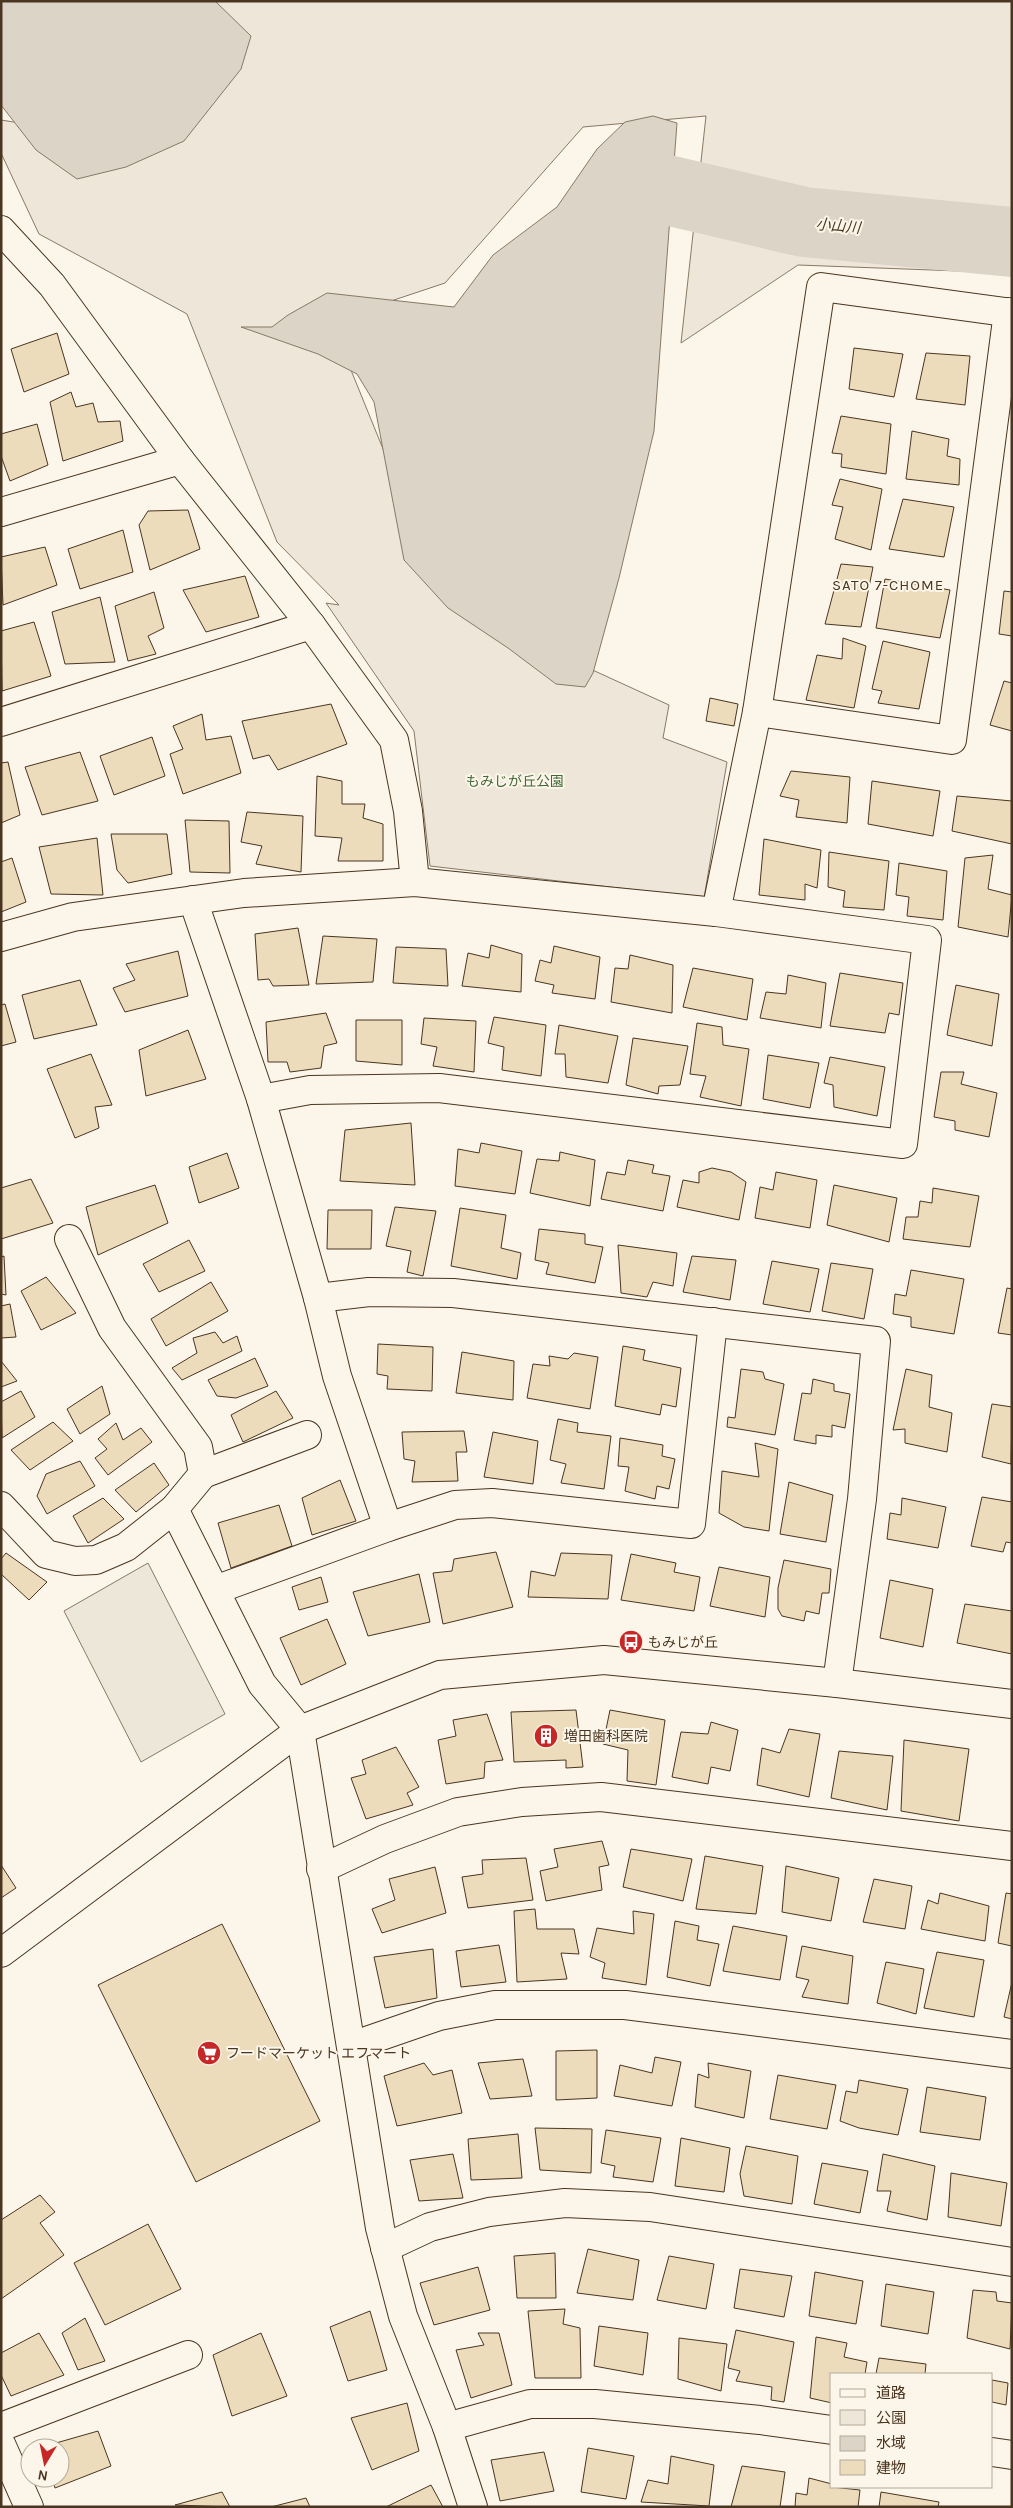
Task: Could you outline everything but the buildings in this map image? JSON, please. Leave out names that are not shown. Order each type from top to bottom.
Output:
[{"type":"street","points":[[1,230],[52,285],[180,460],[311,625],[394,740],[408,811],[414,882]]},
{"type":"street","points":[[716,912],[756,712],[821,287],[1010,312],[952,740],[756,712]]},
{"type":"street","points":[[1,512],[180,460]]},
{"type":"street","points":[[1,722],[311,625]]},
{"type":"street","points":[[1,937],[74,916],[244,893],[414,882],[716,912],[927,940],[903,1144],[439,1088],[310,1090],[261,1099]]},
{"type":"street","points":[[193,900],[261,1099],[318,1298],[337,1376],[388,1527]]},
{"type":"street","points":[[69,1239],[112,1328],[198,1447],[203,1474]]},
{"type":"street","points":[[318,1298],[369,1292],[452,1293],[876,1340],[862,1499],[837,1683]]},
{"type":"street","points":[[215,1590],[388,1527],[455,1505],[492,1503],[691,1524],[713,1322]]},
{"type":"street","points":[[1,1506],[46,1554],[74,1561],[96,1560],[126,1547],[174,1508],[203,1474],[307,1434]]},
{"type":"street","points":[[174,1508],[262,1684],[300,1730],[380,2228],[402,2316],[447,2427],[474,2507]]},
{"type":"street","points":[[1,1953],[300,1730],[440,1675],[604,1660],[837,1683],[1012,1704]]},
{"type":"street","points":[[321,1869],[385,1839],[458,1812],[522,1802],[601,1797],[1012,1846]]},
{"type":"street","points":[[352,2046],[439,2016],[495,2005],[626,2005],[1012,2054]]},
{"type":"street","points":[[385,2248],[430,2227],[489,2212],[565,2203],[650,2207],[1012,2262]]},
{"type":"street","points":[[1,2427],[188,2355]]},
{"type":"street","points":[[447,2427],[530,2404],[577,2404],[760,2420],[830,2430]]},
{"type":"street","points":[[1,2444],[30,2507]]},
{"type":"street","points":[[993,2452],[1012,2455]]},
{"type":"green space","name":"もみじが丘公園","points":[[196,1],[1012,1],[1012,273],[798,265],[681,343],[706,116],[583,127],[445,283],[331,321],[427,557],[551,651],[669,705],[663,738],[727,762],[704,898],[430,866],[414,731],[326,603],[339,605],[277,542],[187,314],[39,234],[1,153],[1,120],[101,136]]},
{"type":"shaded area","points":[[148,1563],[225,1714],[141,1762],[64,1611]]},
{"type":"water","points":[[1,1],[215,1],[251,36],[241,69],[184,141],[126,167],[77,179],[36,150],[1,105]]},
{"type":"water","points":[[653,116],[677,123],[654,431],[619,578],[593,673],[585,687],[556,684],[508,648],[448,608],[404,560],[374,402],[357,374],[318,354],[241,327],[272,327],[288,315],[327,293],[454,307],[493,255],[557,207],[597,149],[625,122]]},
{"type":"waterway","name":"小山川","points":[[667,190],[804,222],[1012,242]]},
{"type":"place","name":"もみじが丘","points":[[631,1642]]},
{"type":"place","name":"増田歯科医院","points":[[546,1736]]},
{"type":"place","name":"フードマーケット エフマート","points":[[209,2053]]},
{"type":"district","name":"SATO 7-CHOME","points":[[888,585]]}]
